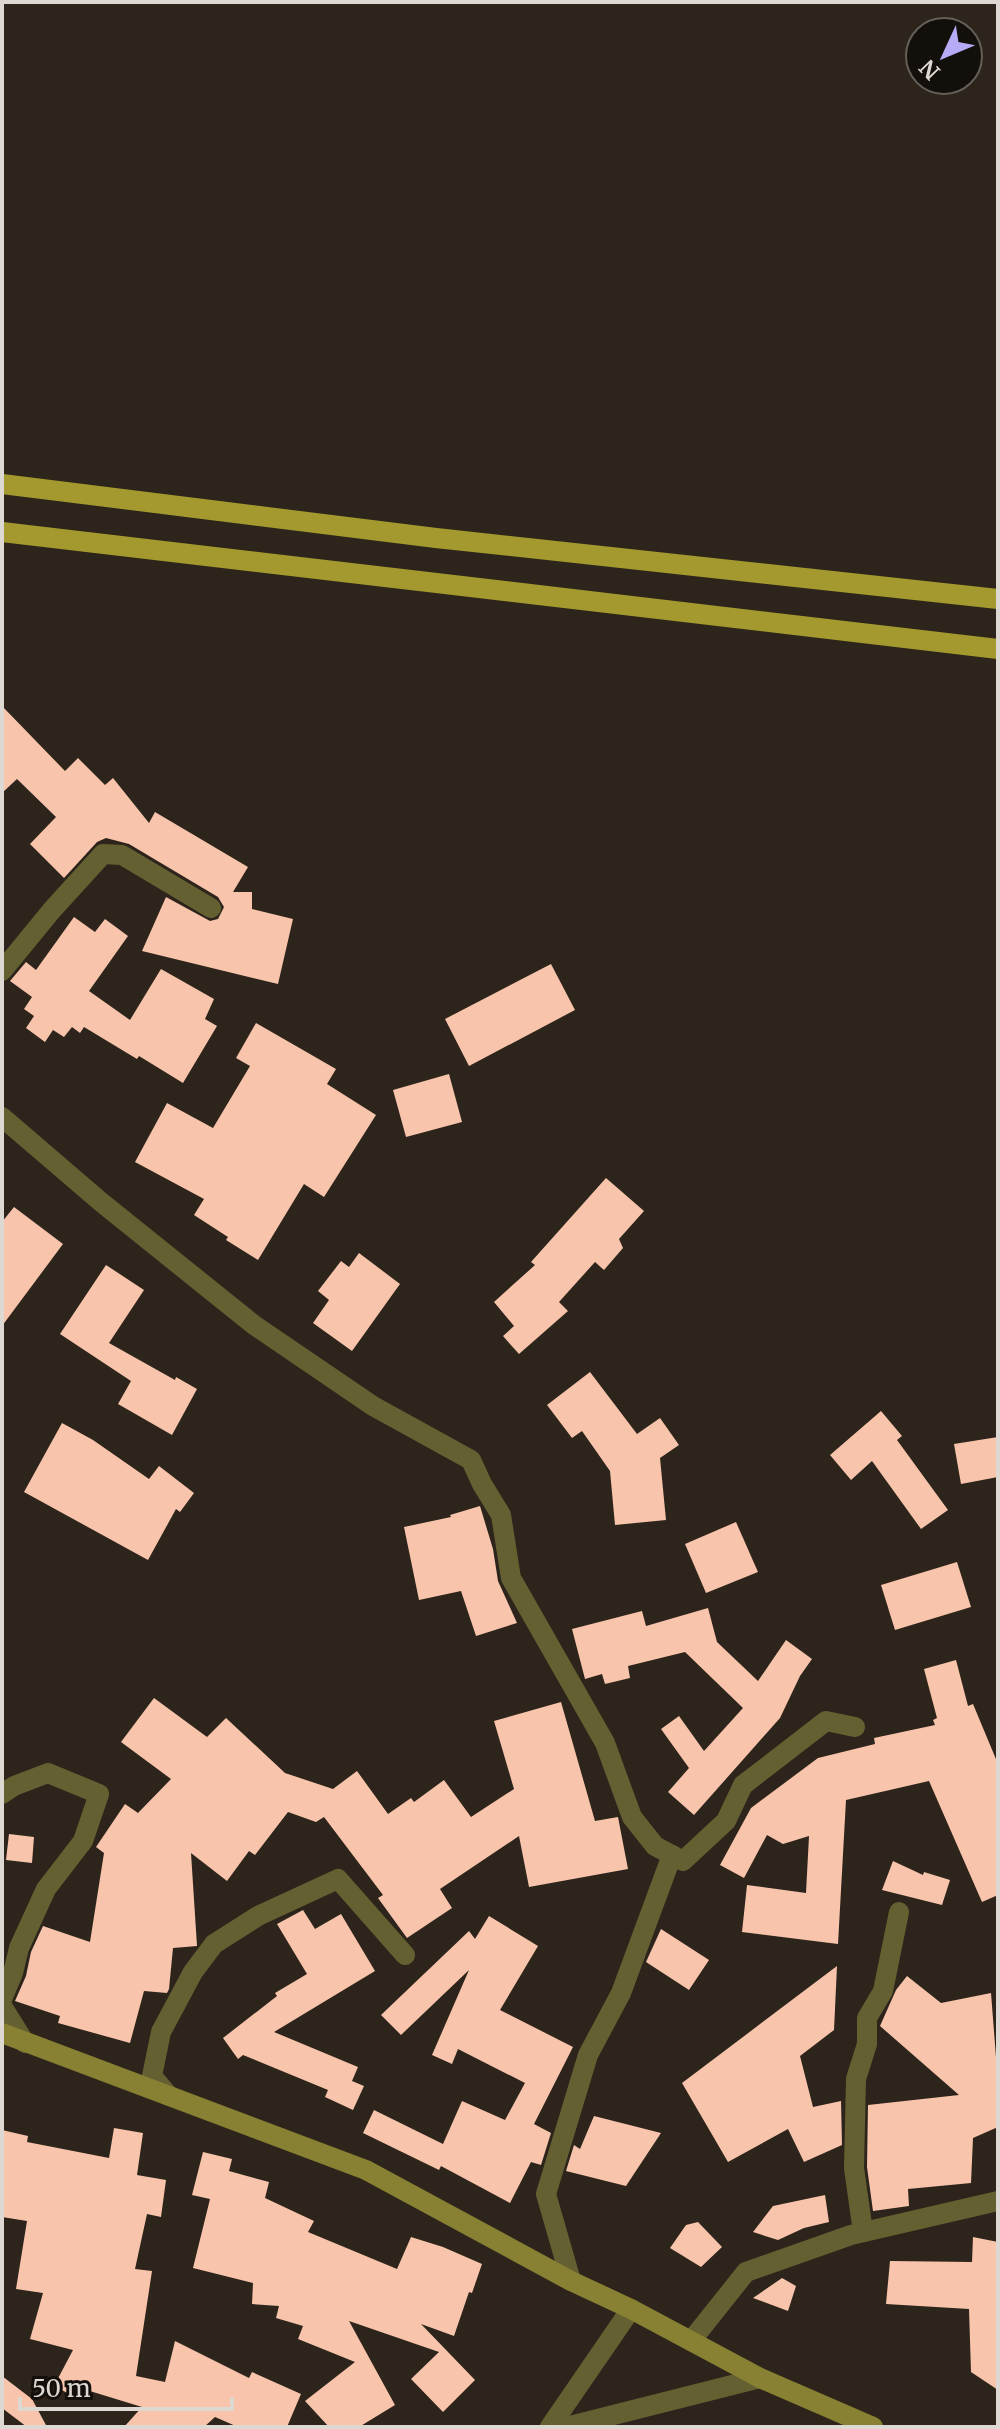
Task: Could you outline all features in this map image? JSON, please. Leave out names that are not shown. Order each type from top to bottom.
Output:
[{"type":"main road","points":[[2,484],[436,538],[998,599]]},
{"type":"main road","points":[[2,532],[998,649]]},
{"type":"main road","points":[[2,2033],[366,2170],[571,2281],[631,2309],[760,2378],[873,2427]]},
{"type":"street","points":[[2,971],[103,854],[122,855],[211,908]]},
{"type":"street","points":[[2,1117],[101,1202],[254,1325],[373,1406],[471,1460],[501,1515],[511,1578],[605,1743],[632,1817],[655,1846],[683,1861],[726,1821],[743,1785],[826,1721],[855,1727]]},
{"type":"street","points":[[2,1794],[48,1773],[99,1794],[83,1841],[46,1889],[24,1936],[2,1999]]},
{"type":"street","points":[[571,2281],[546,2194],[588,2055],[621,1993],[672,1855]]},
{"type":"street","points":[[169,2096],[152,2076],[161,2032],[193,1972],[214,1944],[258,1916],[338,1879],[405,1955]]},
{"type":"street","points":[[863,2232],[854,2168],[856,2079],[867,2044],[867,2018],[883,1991],[899,1912]]},
{"type":"street","points":[[2,2006],[25,2043]]},
{"type":"street","points":[[691,2341],[746,2272],[863,2232],[998,2201]]},
{"type":"street","points":[[550,2427],[631,2309]]},
{"type":"street","points":[[566,2427],[760,2378]]},
{"type":"building","points":[[2,706],[65,771],[78,758],[105,785],[113,778],[149,823],[155,812],[248,867],[233,892],[252,892],[252,909],[293,919],[278,984],[142,951],[166,897],[210,921],[218,919],[224,907],[218,897],[129,844],[106,838],[97,842],[64,878],[30,844],[56,817],[17,779],[2,793]]},
{"type":"building","points":[[74,917],[95,932],[105,919],[128,936],[89,991],[130,1020],[161,969],[214,999],[205,1019],[217,1026],[183,1083],[84,1027],[80,1033],[72,1027],[64,1037],[53,1030],[45,1042],[26,1028],[34,1016],[24,1009],[32,997],[10,981],[26,962],[36,970]]},
{"type":"building","points":[[551,964],[575,1010],[469,1066],[445,1019]]},
{"type":"building","points":[[256,1023],[336,1069],[327,1084],[376,1115],[324,1197],[304,1184],[258,1260],[194,1215],[204,1199],[135,1162],[167,1103],[213,1128],[250,1066],[236,1058]]},
{"type":"building","points":[[449,1074],[462,1122],[406,1137],[393,1090]]},
{"type":"building","points":[[606,1178],[644,1211],[619,1239],[623,1248],[604,1270],[595,1262],[559,1302],[568,1311],[519,1354],[503,1336],[514,1326],[494,1302],[535,1265],[531,1262]]},
{"type":"building","points":[[14,1207],[63,1244],[2,1326],[2,1222]]},
{"type":"building","points":[[359,1253],[400,1284],[352,1351],[313,1323],[329,1300],[318,1291],[341,1261],[349,1267]]},
{"type":"building","points":[[106,1265],[144,1290],[109,1343],[197,1389],[172,1435],[118,1404],[131,1381],[60,1334]]},
{"type":"building","points":[[590,1372],[637,1434],[660,1418],[679,1445],[660,1458],[666,1520],[615,1525],[610,1471],[582,1431],[572,1438],[547,1405]]},
{"type":"building","points":[[881,1411],[902,1436],[897,1440],[948,1510],[921,1529],[872,1461],[851,1480],[830,1455]]},
{"type":"building","points":[[62,1423],[93,1440],[149,1479],[159,1466],[194,1493],[180,1512],[176,1509],[148,1560],[24,1492]]},
{"type":"building","points":[[998,1437],[998,1477],[961,1484],[954,1444]]},
{"type":"building","points":[[480,1506],[493,1549],[498,1581],[517,1623],[476,1636],[461,1591],[419,1600],[404,1527],[451,1517]]},
{"type":"building","points":[[736,1522],[758,1572],[706,1593],[685,1544]]},
{"type":"building","points":[[957,1562],[971,1607],[895,1630],[881,1585]]},
{"type":"building","points":[[708,1608],[717,1642],[758,1681],[786,1640],[812,1659],[800,1676],[780,1718],[694,1815],[668,1792],[689,1768],[661,1729],[679,1716],[704,1751],[743,1708],[685,1652],[628,1666],[630,1678],[605,1684],[602,1674],[585,1679],[572,1629],[642,1611],[646,1626]]},
{"type":"building","points":[[956,1660],[968,1706],[973,1704],[998,1764],[998,1895],[982,1902],[929,1781],[846,1800],[838,1944],[742,1932],[747,1885],[806,1893],[809,1836],[783,1844],[767,1835],[744,1878],[720,1865],[751,1808],[818,1758],[875,1744],[874,1738],[935,1725],[933,1720],[937,1718],[924,1669]]},
{"type":"building","points":[[154,1698],[207,1737],[226,1718],[285,1773],[333,1789],[357,1771],[388,1814],[411,1798],[414,1802],[444,1780],[471,1817],[514,1789],[494,1721],[561,1702],[595,1821],[618,1817],[628,1869],[529,1887],[519,1836],[440,1889],[452,1908],[407,1938],[378,1898],[383,1895],[324,1817],[316,1822],[288,1812],[255,1855],[249,1851],[227,1881],[191,1853],[197,1946],[173,1948],[169,1989],[167,1993],[144,1991],[130,2043],[58,2023],[60,2016],[15,2001],[43,1926],[90,1942],[104,1853],[96,1847],[125,1804],[138,1813],[171,1779],[121,1742]]},
{"type":"building","points":[[9,1834],[34,1837],[32,1863],[6,1860]]},
{"type":"building","points":[[893,1861],[923,1875],[924,1872],[950,1880],[942,1905],[882,1890]]},
{"type":"building","points":[[303,1910],[315,1929],[341,1914],[375,1971],[274,2032],[358,2067],[352,2081],[364,2086],[353,2110],[325,2097],[328,2090],[243,2055],[238,2059],[223,2038],[277,1996],[275,1993],[307,1974],[277,1924]]},
{"type":"building","points":[[489,1916],[538,1946],[500,2010],[573,2047],[534,2124],[551,2133],[541,2165],[531,2162],[510,2203],[441,2166],[439,2170],[363,2133],[374,2110],[443,2144],[462,2101],[505,2120],[525,2083],[458,2049],[452,2064],[432,2055],[469,1970],[401,2035],[381,2015],[469,1931],[475,1939]]},
{"type":"building","points":[[661,1929],[709,1960],[689,1990],[646,1962]]},
{"type":"building","points":[[837,1966],[834,2030],[800,2056],[813,2107],[841,2101],[842,2145],[804,2162],[788,2129],[728,2162],[682,2083]]},
{"type":"building","points":[[907,1976],[941,2003],[991,1993],[998,2127],[973,2138],[971,2183],[908,2189],[909,2206],[873,2211],[867,2167],[868,2105],[959,2095],[880,2026],[896,1990]]},
{"type":"building","points":[[594,2116],[661,2133],[626,2186],[566,2171],[574,2145],[580,2149]]},
{"type":"building","points":[[114,2128],[143,2133],[137,2175],[166,2180],[161,2217],[147,2214],[135,2269],[152,2271],[136,2376],[165,2382],[175,2341],[249,2378],[252,2372],[301,2394],[287,2427],[238,2427],[215,2417],[204,2427],[124,2427],[142,2407],[80,2388],[75,2397],[54,2386],[73,2350],[30,2339],[43,2293],[16,2289],[27,2221],[2,2217],[2,2130],[28,2136],[27,2142],[109,2158]]},
{"type":"building","points":[[203,2152],[232,2159],[229,2171],[269,2182],[265,2198],[314,2221],[308,2232],[397,2269],[411,2237],[482,2264],[454,2336],[421,2324],[475,2380],[443,2412],[411,2379],[439,2352],[349,2321],[395,2405],[359,2427],[329,2427],[305,2401],[355,2362],[298,2339],[303,2326],[276,2318],[279,2306],[252,2304],[253,2283],[193,2268],[210,2199],[192,2195]]},
{"type":"building","points":[[825,2195],[829,2222],[804,2228],[778,2240],[753,2232],[773,2206]]},
{"type":"building","points":[[698,2222],[722,2247],[701,2267],[670,2248],[686,2225]]},
{"type":"building","points":[[973,2237],[998,2242],[998,2390],[971,2372],[969,2309],[886,2304],[890,2261],[972,2262]]},
{"type":"building","points":[[782,2278],[796,2286],[788,2311],[753,2298]]},
{"type":"building","points":[[2,2376],[32,2399],[47,2427],[27,2427],[2,2408]]}]
